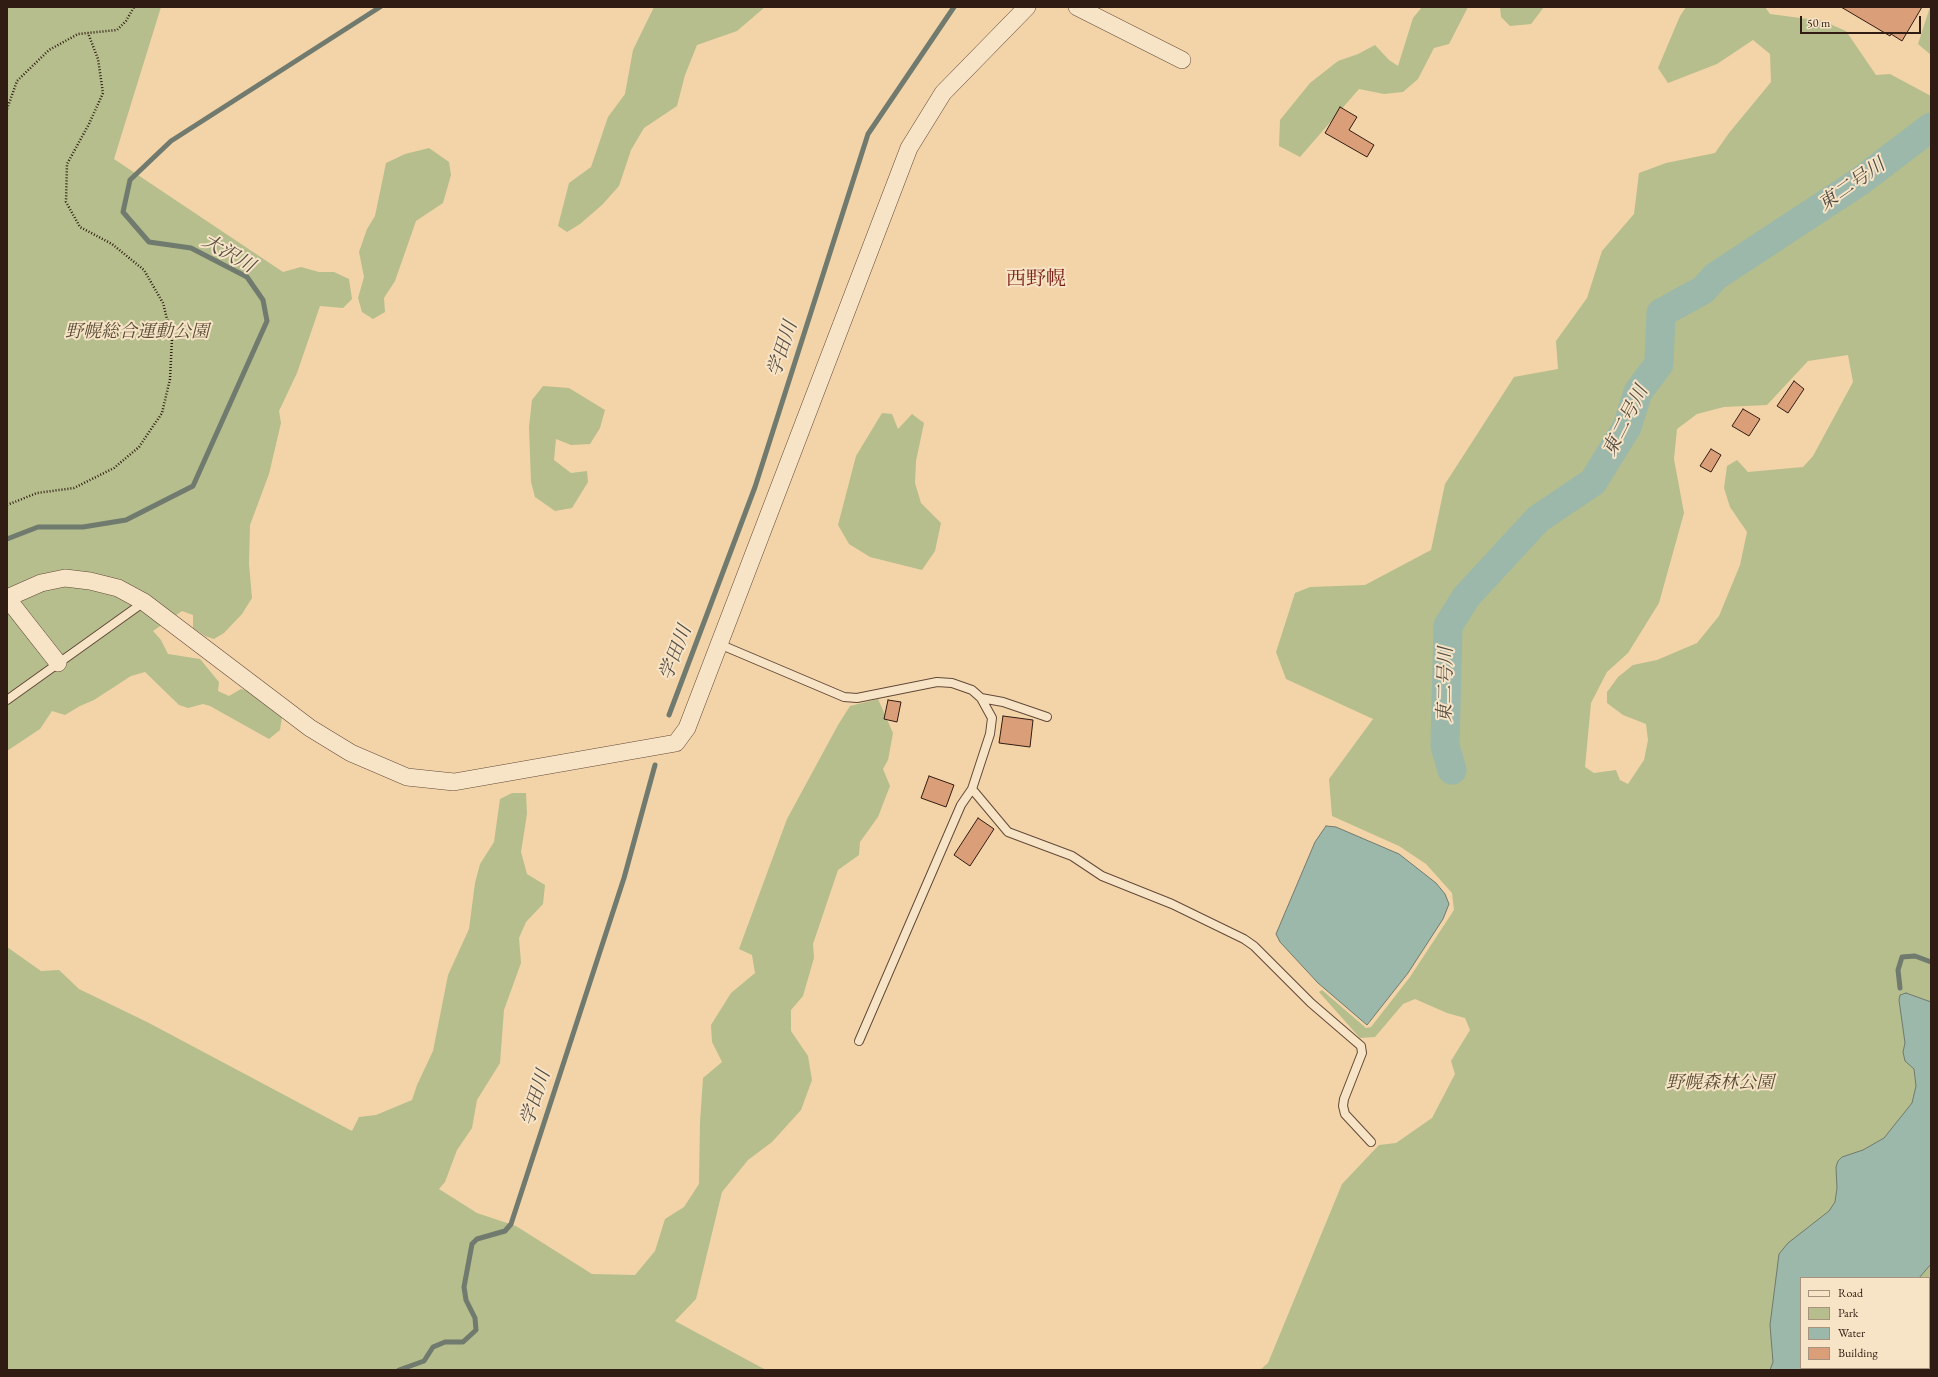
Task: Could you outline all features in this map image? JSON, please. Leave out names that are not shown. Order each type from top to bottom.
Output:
[{"type":"street","points":[[58,663],[7,598],[41,583],[64,578],[90,581],[118,588],[144,602],[310,728],[351,753],[407,777],[454,782],[676,743],[686,728],[719,644],[909,148],[943,93],[1028,7]]},
{"type":"street","points":[[1078,7],[1182,60]]},
{"type":"lane","points":[[7,700],[144,602]]},
{"type":"lane","points":[[719,644],[844,698],[864,697],[937,682],[952,683],[972,690],[982,698],[992,718],[990,734],[972,789],[961,805],[859,1041]]},
{"type":"lane","points":[[982,698],[1003,702],[1047,717]]},
{"type":"lane","points":[[972,789],[1008,832],[1072,856],[1102,876],[1172,904],[1244,939],[1254,946],[1311,1003],[1360,1046],[1362,1053],[1344,1099],[1343,1106],[1345,1114],[1371,1142]]},
{"type":"path","points":[[7,109],[17,81],[49,50],[78,34],[117,30],[126,21],[134,7]]},
{"type":"path","points":[[7,505],[37,493],[74,488],[114,468],[138,447],[162,413],[170,379],[172,339],[163,304],[144,270],[112,244],[80,227],[66,202],[67,164],[89,124],[103,93],[98,59],[88,33]]},
{"type":"green space","name":"野幌総合運動公園","points":[[7,7],[161,7],[114,159],[283,272],[301,267],[319,272],[334,272],[349,279],[352,299],[343,308],[320,306],[297,373],[279,411],[281,423],[269,474],[250,525],[249,564],[252,598],[242,614],[224,633],[214,639],[205,636],[193,628],[193,615],[182,611],[153,631],[161,640],[168,654],[200,659],[219,682],[218,691],[229,696],[241,689],[250,691],[282,717],[280,730],[269,739],[210,706],[203,704],[188,708],[179,705],[145,672],[131,676],[94,700],[65,715],[52,711],[40,729],[7,751]]},
{"type":"green space","points":[[654,7],[765,7],[737,31],[697,45],[685,75],[677,106],[644,128],[631,150],[619,186],[602,205],[580,224],[567,232],[558,226],[569,183],[591,167],[608,117],[625,94],[633,50]]},
{"type":"green space","points":[[1422,7],[1468,7],[1449,44],[1434,48],[1418,79],[1403,92],[1384,94],[1359,89],[1300,157],[1279,146],[1280,120],[1310,83],[1338,61],[1358,54],[1375,45],[1389,60],[1398,66],[1413,18]]},
{"type":"green space","points":[[1500,7],[1544,7],[1531,24],[1510,26],[1501,17]]},
{"type":"green space","name":"野幌森林公園","points":[[1686,7],[1765,7],[1770,14],[1823,21],[1846,31],[1876,75],[1890,74],[1931,96],[1931,1370],[1260,1370],[1268,1363],[1342,1184],[1379,1145],[1396,1143],[1432,1118],[1455,1074],[1451,1061],[1470,1030],[1465,1018],[1447,1013],[1415,999],[1403,1004],[1375,1037],[1360,1038],[1319,992],[1322,990],[1366,1028],[1371,1027],[1410,977],[1454,910],[1452,893],[1426,864],[1399,846],[1332,816],[1329,779],[1373,719],[1286,679],[1276,652],[1295,593],[1310,587],[1365,585],[1431,550],[1445,484],[1514,377],[1558,369],[1556,341],[1587,298],[1602,251],[1634,214],[1639,173],[1666,163],[1715,153],[1729,133],[1771,82],[1770,54],[1753,40],[1717,64],[1668,83],[1658,68],[1680,16]],"holes":[[[1848,355],[1853,382],[1813,456],[1803,467],[1748,472],[1737,460],[1727,466],[1724,488],[1730,507],[1747,532],[1740,565],[1719,616],[1697,643],[1657,660],[1633,665],[1618,677],[1607,692],[1607,703],[1623,715],[1646,724],[1648,740],[1644,760],[1628,784],[1620,780],[1616,770],[1594,773],[1585,767],[1591,703],[1607,672],[1628,653],[1659,603],[1684,513],[1674,459],[1677,429],[1697,414],[1724,407],[1767,405],[1808,361]]]},
{"type":"green space","points":[[1931,7],[1931,55],[1918,44]]},
{"type":"green space","points":[[429,148],[449,162],[451,175],[443,203],[416,221],[395,281],[384,298],[385,312],[373,319],[362,312],[358,298],[364,277],[359,252],[367,229],[375,216],[386,163],[405,154]]},
{"type":"green space","points":[[543,386],[569,388],[605,410],[600,428],[590,444],[571,445],[556,439],[554,460],[571,473],[587,471],[588,482],[572,508],[555,511],[535,497],[531,482],[529,427],[532,400]]},
{"type":"green space","points":[[882,413],[892,414],[898,429],[912,414],[924,423],[916,461],[915,483],[921,503],[941,523],[935,551],[922,570],[870,557],[849,544],[838,525],[856,456]]},
{"type":"green space","points":[[878,699],[893,733],[888,760],[883,769],[890,786],[878,817],[860,842],[859,855],[838,870],[813,944],[814,958],[803,996],[791,1010],[791,1031],[808,1056],[812,1080],[801,1110],[772,1142],[748,1160],[722,1192],[696,1299],[675,1321],[766,1370],[7,1370],[7,947],[41,971],[59,970],[79,989],[149,1023],[352,1131],[359,1117],[376,1115],[412,1100],[417,1085],[433,1051],[448,975],[469,929],[475,883],[480,864],[494,842],[500,799],[512,793],[526,793],[527,814],[521,852],[527,874],[545,885],[543,904],[526,922],[519,938],[521,963],[504,1010],[500,1063],[477,1100],[472,1128],[457,1150],[445,1182],[439,1189],[477,1213],[516,1226],[592,1274],[635,1275],[655,1251],[665,1219],[684,1207],[699,1184],[700,1122],[703,1078],[722,1062],[712,1042],[711,1025],[731,993],[755,973],[752,955],[739,949],[787,819],[838,725],[850,706]]},
{"type":"water","points":[[1326,826],[1336,827],[1399,854],[1436,883],[1445,894],[1449,904],[1443,919],[1408,973],[1367,1025],[1318,983],[1280,942],[1276,934],[1315,842]]},
{"type":"water","points":[[1906,993],[1931,1002],[1931,1264],[1920,1277],[1800,1277],[1800,1369],[1901,1370],[1770,1370],[1773,1362],[1770,1325],[1779,1254],[1788,1243],[1829,1211],[1835,1202],[1837,1188],[1836,1167],[1838,1161],[1842,1157],[1863,1150],[1884,1138],[1912,1103],[1916,1086],[1914,1069],[1905,1061],[1903,1052],[1905,1043],[1899,1000],[1900,995]]},
{"type":"building","points":[[1841,7],[1922,7],[1902,41],[1891,34],[1890,36]]},
{"type":"building","points":[[1340,107],[1357,117],[1349,130],[1374,145],[1367,157],[1325,133]]},
{"type":"building","points":[[1794,381],[1804,389],[1788,413],[1777,406]]},
{"type":"building","points":[[1743,409],[1760,419],[1749,436],[1732,426]]},
{"type":"building","points":[[1711,449],[1721,455],[1711,472],[1700,466]]},
{"type":"building","points":[[888,700],[901,702],[897,722],[884,719]]},
{"type":"building","points":[[1003,716],[1033,720],[1030,747],[999,743]]},
{"type":"building","points":[[929,776],[954,785],[946,807],[921,798]]},
{"type":"building","points":[[978,818],[994,829],[970,866],[954,855]]},
{"type":"waterway","name":"大沢川","points":[[7,539],[38,527],[83,527],[126,520],[193,486],[267,321],[263,300],[247,277],[191,248],[149,242],[123,212],[130,180],[171,141],[380,7]]},
{"type":"waterway","name":"学田川","points":[[669,715],[755,487],[868,134],[954,7]]},
{"type":"waterway","name":"東二号川","points":[[1452,770],[1445,746],[1448,626],[1466,597],[1538,519],[1593,482],[1627,427],[1638,392],[1659,364],[1661,313],[1703,290],[1716,276],[1859,182],[1931,127]]},
{"type":"waterway","name":"学田川","points":[[399,1370],[424,1361],[433,1347],[445,1342],[463,1342],[476,1330],[475,1318],[466,1300],[464,1287],[472,1244],[477,1239],[505,1231],[511,1224],[624,878],[655,765]]},
{"type":"waterway","points":[[1900,988],[1898,970],[1902,957],[1915,956],[1931,962]]},
{"type":"district","name":"西野幌","points":[[1036,280]]}]
